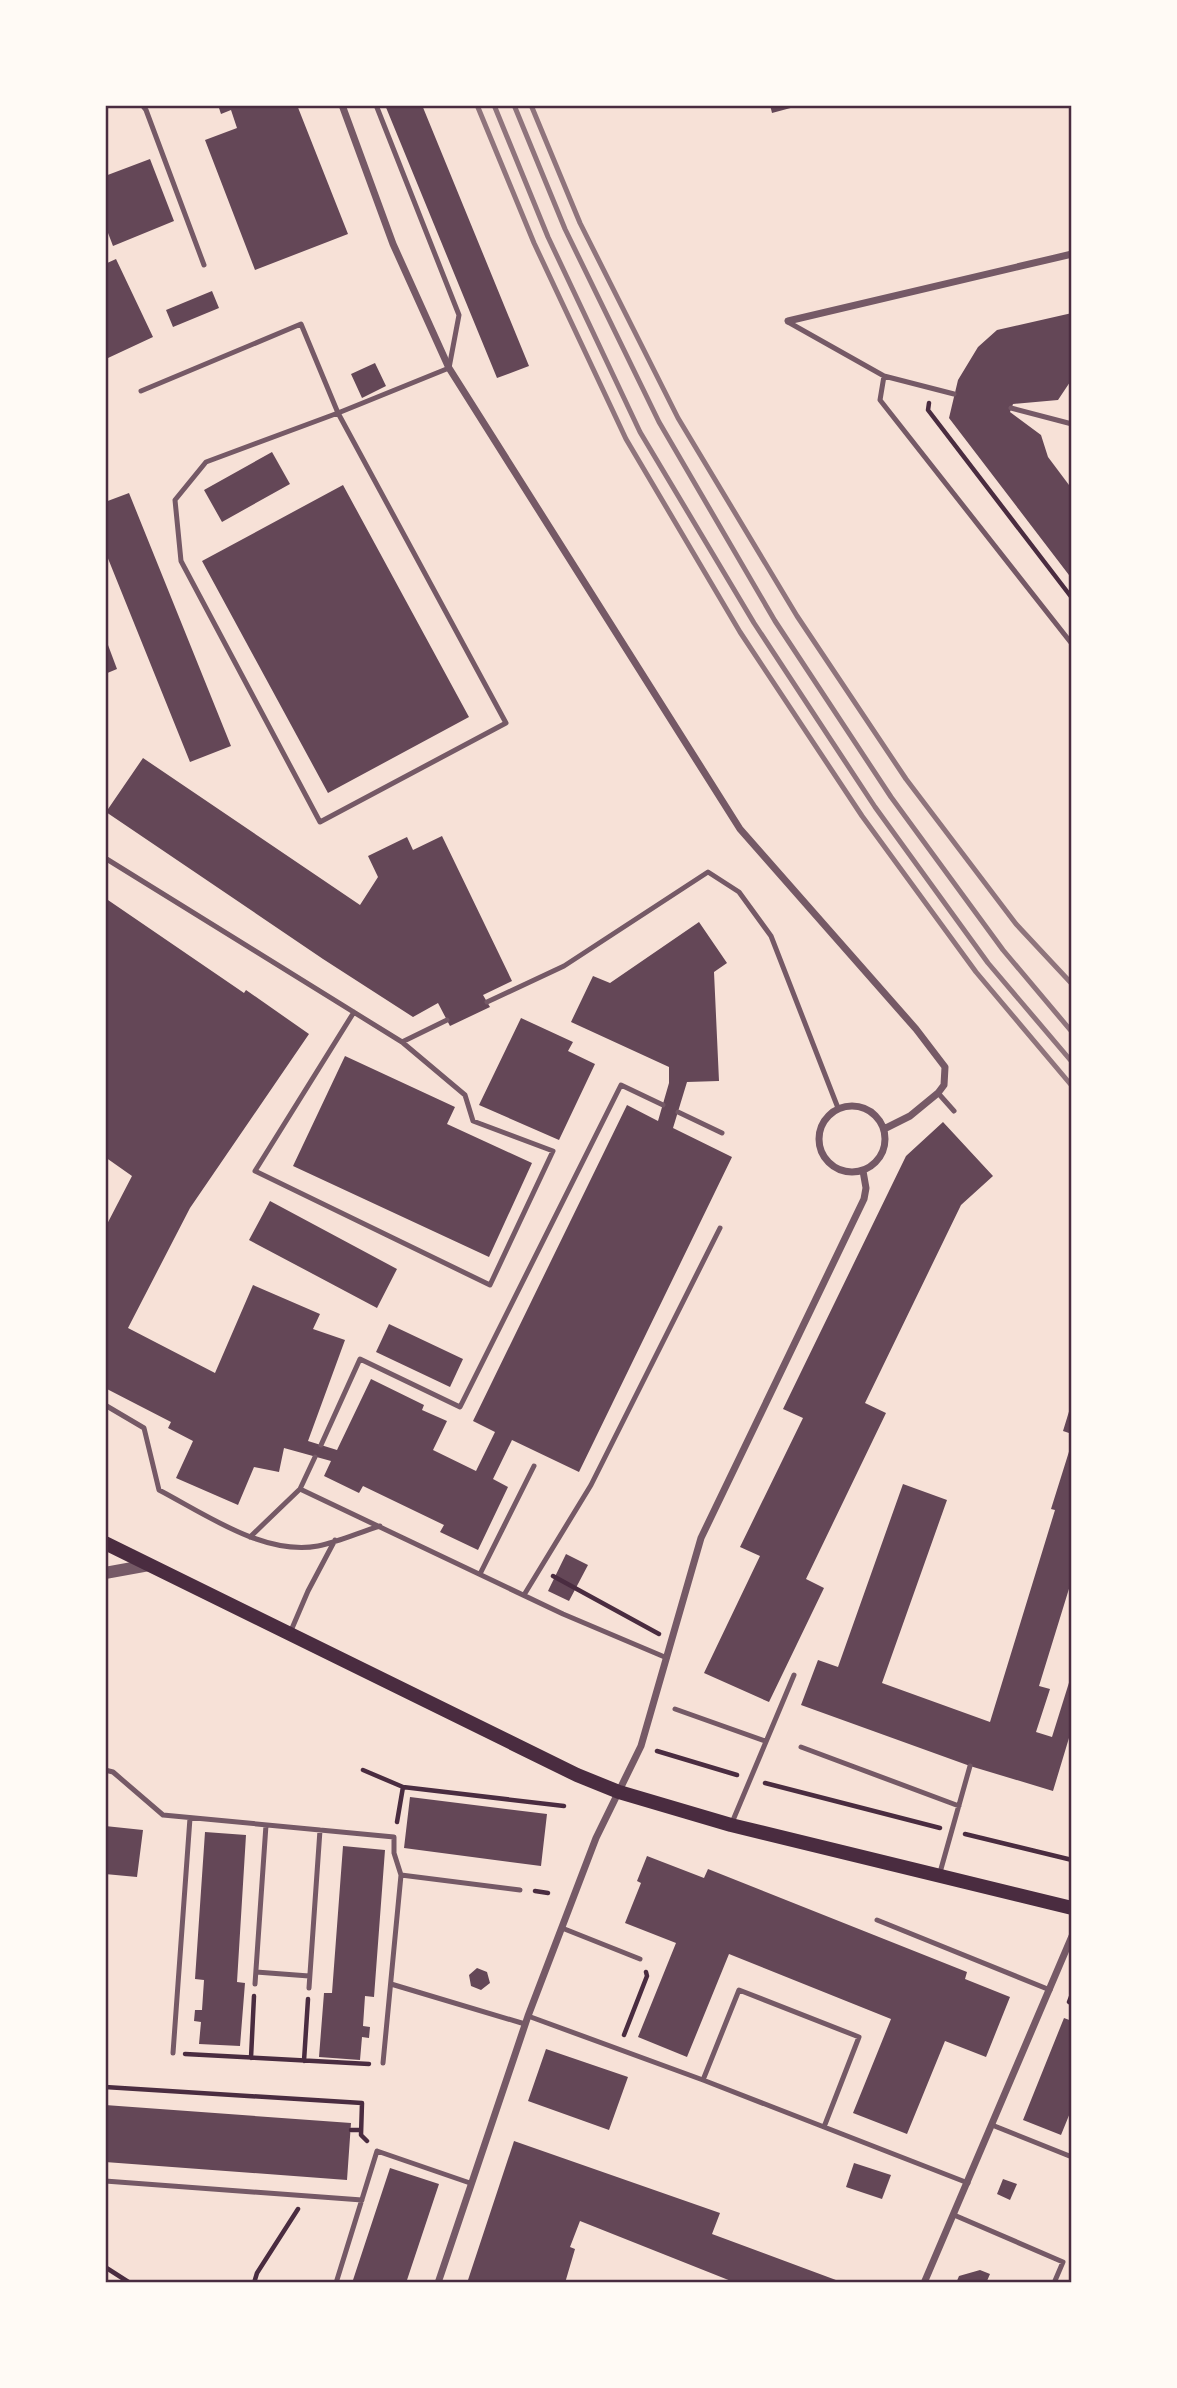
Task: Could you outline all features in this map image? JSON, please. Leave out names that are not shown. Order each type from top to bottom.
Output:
[{"type":"main road","points":[[105,1543],[577,1775],[619,1791],[731,1825],[1072,1908]]},
{"type":"street","points":[[342,105],[393,244],[449,368],[740,829],[916,1029],[945,1067],[944,1085],[938,1093],[910,1116],[884,1129]]},
{"type":"street","points":[[788,321],[1072,254]]},
{"type":"street","points":[[860,1106],[879,1119],[884,1129],[886,1142],[882,1154],[874,1164],[863,1171],[838,1170],[821,1152],[818,1139],[821,1126],[827,1116],[838,1108],[860,1106]]},
{"type":"street","points":[[438,2283],[526,2020],[596,1838],[641,1746],[701,1538],[864,1199],[866,1188],[863,1171]]},
{"type":"street","points":[[105,1573],[149,1565]]},
{"type":"street","points":[[924,2283],[1072,1936]]},
{"type":"lane","points":[[142,105],[204,265]]},
{"type":"lane","points":[[141,391],[301,324],[338,413],[506,723],[320,822],[181,561],[175,500],[206,462],[338,413],[449,368],[459,315],[376,105]]},
{"type":"lane","points":[[788,321],[884,376],[954,394]]},
{"type":"lane","points":[[884,376],[880,400],[1072,644]]},
{"type":"lane","points":[[1012,408],[1072,424]]},
{"type":"lane","points":[[105,858],[354,1012],[402,1042],[465,1095],[473,1121],[553,1151],[491,1285],[255,1171],[354,1012]]},
{"type":"lane","points":[[487,1002],[564,966],[708,872],[739,892],[771,936],[838,1108]]},
{"type":"lane","points":[[402,1042],[447,1020]]},
{"type":"lane","points":[[321,1445],[360,1359],[460,1407],[621,1084],[663,1105]]},
{"type":"lane","points":[[938,1093],[954,1111]]},
{"type":"lane","points":[[678,1112],[722,1133]]},
{"type":"lane","points":[[524,1595],[591,1485],[720,1228]]},
{"type":"lane","points":[[105,1405],[144,1428],[159,1490],[250,1537],[298,1548],[319,1545],[380,1526]]},
{"type":"lane","points":[[250,1537],[300,1489],[315,1457]]},
{"type":"lane","points":[[480,1574],[534,1466]]},
{"type":"lane","points":[[300,1489],[563,1614],[667,1658]]},
{"type":"lane","points":[[290,1633],[335,1540]]},
{"type":"lane","points":[[731,1825],[794,1675]]},
{"type":"lane","points":[[675,1709],[765,1741]]},
{"type":"lane","points":[[802,1748],[959,1806]]},
{"type":"lane","points":[[939,1876],[970,1766]]},
{"type":"lane","points":[[105,1770],[113,1772],[163,1815],[394,1837],[394,1853],[401,1875],[383,2063]]},
{"type":"lane","points":[[173,2053],[190,1818]]},
{"type":"lane","points":[[255,1984],[267,1825]]},
{"type":"lane","points":[[309,1988],[320,1830]]},
{"type":"lane","points":[[401,1875],[520,1890]]},
{"type":"lane","points":[[877,1920],[1050,1990]]},
{"type":"lane","points":[[562,1928],[640,1959]]},
{"type":"lane","points":[[256,1972],[309,1976]]},
{"type":"lane","points":[[391,1983],[526,2020],[703,2080],[968,2183]]},
{"type":"lane","points":[[703,2080],[738,1990],[859,2037],[824,2127]]},
{"type":"lane","points":[[992,2125],[1072,2157]]},
{"type":"lane","points":[[336,2283],[377,2151],[470,2183]]},
{"type":"lane","points":[[105,2181],[362,2200]]},
{"type":"lane","points":[[954,2215],[1063,2263],[1054,2283]]},
{"type":"path","points":[[930,388],[928,410],[1072,598]]},
{"type":"path","points":[[555,1577],[659,1634]]},
{"type":"path","points":[[657,1751],[749,1779],[1072,1860]]},
{"type":"path","points":[[363,1770],[403,1787],[564,1806]]},
{"type":"path","points":[[394,1837],[403,1787]]},
{"type":"path","points":[[540,1892],[548,1893]]},
{"type":"path","points":[[625,2032],[648,1976],[640,1959]]},
{"type":"path","points":[[251,2058],[255,1984]]},
{"type":"path","points":[[1072,1994],[1069,2002],[1072,2003]]},
{"type":"path","points":[[304,2061],[308,2007]]},
{"type":"path","points":[[173,2053],[361,2065],[383,2063]]},
{"type":"path","points":[[105,2087],[362,2103],[360,2135],[377,2151]]},
{"type":"path","points":[[351,2130],[361,2130]]},
{"type":"path","points":[[254,2283],[257,2273],[307,2196]]},
{"type":"path","points":[[105,2267],[130,2283]]},
{"type":"building","points":[[218,105],[297,105],[348,234],[255,270],[205,140],[237,128],[231,110],[221,114]]},
{"type":"building","points":[[385,105],[422,105],[529,366],[497,378]]},
{"type":"building","points":[[770,105],[798,105],[798,106],[772,113]]},
{"type":"building","points":[[150,159],[174,221],[113,246],[105,225],[105,176]]},
{"type":"building","points":[[116,259],[153,337],[108,358],[105,351],[105,264]]},
{"type":"building","points":[[212,291],[219,308],[173,327],[166,310]]},
{"type":"building","points":[[1072,313],[1072,379],[1058,400],[1013,404],[1010,412],[1041,435],[1048,457],[1072,489],[1072,579],[949,418],[958,380],[978,347],[997,330]]},
{"type":"building","points":[[375,363],[386,386],[362,398],[351,374]]},
{"type":"building","points":[[272,452],[290,484],[222,522],[204,490]]},
{"type":"building","points":[[343,485],[469,717],[328,793],[202,561]]},
{"type":"building","points":[[129,493],[231,746],[190,762],[105,551],[105,502]]},
{"type":"building","points":[[105,637],[117,669],[105,674]]},
{"type":"building","points":[[143,758],[360,905],[378,877],[368,856],[407,837],[413,850],[442,836],[512,981],[483,995],[490,1007],[450,1026],[438,1003],[413,1017],[106,812]]},
{"type":"building","points":[[105,898],[309,1034],[190,1208],[128,1328],[215,1373],[253,1285],[320,1314],[313,1329],[345,1340],[308,1441],[337,1450],[371,1379],[424,1405],[422,1410],[447,1421],[433,1450],[476,1471],[495,1432],[473,1421],[627,1105],[658,1121],[669,1083],[669,1067],[571,1022],[593,976],[610,983],[699,922],[727,963],[714,972],[719,1081],[687,1082],[673,1128],[732,1157],[579,1472],[512,1440],[493,1479],[508,1487],[478,1550],[440,1532],[444,1525],[363,1486],[359,1493],[324,1476],[331,1461],[284,1448],[279,1472],[254,1467],[238,1505],[176,1478],[193,1441],[168,1428],[171,1422],[105,1388],[105,1228],[132,1176],[105,1157]]},
{"type":"building","points":[[521,1018],[573,1042],[568,1051],[595,1064],[559,1140],[479,1105]]},
{"type":"building","points":[[345,1056],[455,1107],[447,1124],[532,1163],[489,1257],[293,1166]]},
{"type":"building","points":[[943,1122],[993,1176],[961,1205],[865,1403],[886,1413],[806,1579],[824,1588],[769,1702],[704,1673],[760,1556],[740,1547],[803,1418],[783,1409],[906,1156]]},
{"type":"building","points":[[270,1201],[397,1269],[377,1308],[249,1240]]},
{"type":"building","points":[[389,1324],[463,1359],[450,1387],[376,1352]]},
{"type":"building","points":[[1072,1405],[1072,1434],[1063,1431]]},
{"type":"building","points":[[1072,1442],[1072,1579],[1039,1686],[1050,1689],[1036,1732],[1052,1737],[1072,1673],[1072,1728],[1053,1791],[970,1766],[801,1705],[818,1660],[838,1667],[903,1484],[947,1500],[882,1683],[990,1722],[1055,1510],[1051,1509]]},
{"type":"building","points":[[566,1554],[588,1565],[569,1601],[548,1591]]},
{"type":"building","points":[[410,1797],[547,1814],[541,1866],[404,1848]]},
{"type":"building","points":[[105,1826],[143,1830],[137,1877],[105,1874]]},
{"type":"building","points":[[205,1832],[246,1835],[237,1982],[245,1983],[240,2046],[199,2044],[201,2022],[194,2021],[195,2010],[202,2010],[204,1980],[195,1979]]},
{"type":"building","points":[[343,1846],[385,1850],[374,1997],[365,1996],[363,2026],[370,2027],[369,2038],[362,2037],[360,2060],[319,2057],[324,1993],[332,1993]]},
{"type":"building","points":[[647,1856],[704,1878],[708,1869],[967,1972],[965,1979],[1010,1997],[986,2057],[945,2041],[907,2134],[853,2113],[891,2019],[729,1954],[687,2057],[638,2037],[676,1943],[625,1923],[641,1883],[637,1881]]},
{"type":"building","points":[[477,1968],[487,1972],[490,1983],[481,1990],[471,1986],[469,1975]]},
{"type":"building","points":[[1064,2018],[1072,2021],[1072,2108],[1061,2135],[1023,2120]]},
{"type":"building","points":[[546,2049],[628,2077],[609,2130],[528,2101]]},
{"type":"building","points":[[105,2105],[351,2123],[347,2180],[105,2162]]},
{"type":"building","points":[[514,2141],[720,2213],[712,2234],[844,2283],[736,2283],[580,2221],[570,2247],[575,2249],[565,2283],[467,2283]]},
{"type":"building","points":[[854,2163],[891,2175],[882,2199],[846,2187]]},
{"type":"building","points":[[390,2168],[439,2184],[406,2283],[352,2283]]},
{"type":"building","points":[[1003,2179],[1017,2184],[1010,2200],[997,2194]]},
{"type":"building","points":[[980,2270],[990,2274],[987,2281],[992,2283],[956,2283],[959,2276]]},
{"type":"railway","points":[[477,105],[534,243],[626,439],[740,632],[862,816],[976,972],[1072,1086]]},
{"type":"railway","points":[[494,105],[548,237],[640,432],[754,623],[875,807],[988,963],[1072,1062]]},
{"type":"railway","points":[[514,105],[565,229],[659,422],[775,621],[891,797],[1003,950],[1072,1032]]},
{"type":"railway","points":[[531,105],[580,223],[678,418],[797,616],[906,779],[1016,924],[1072,984]]}]
